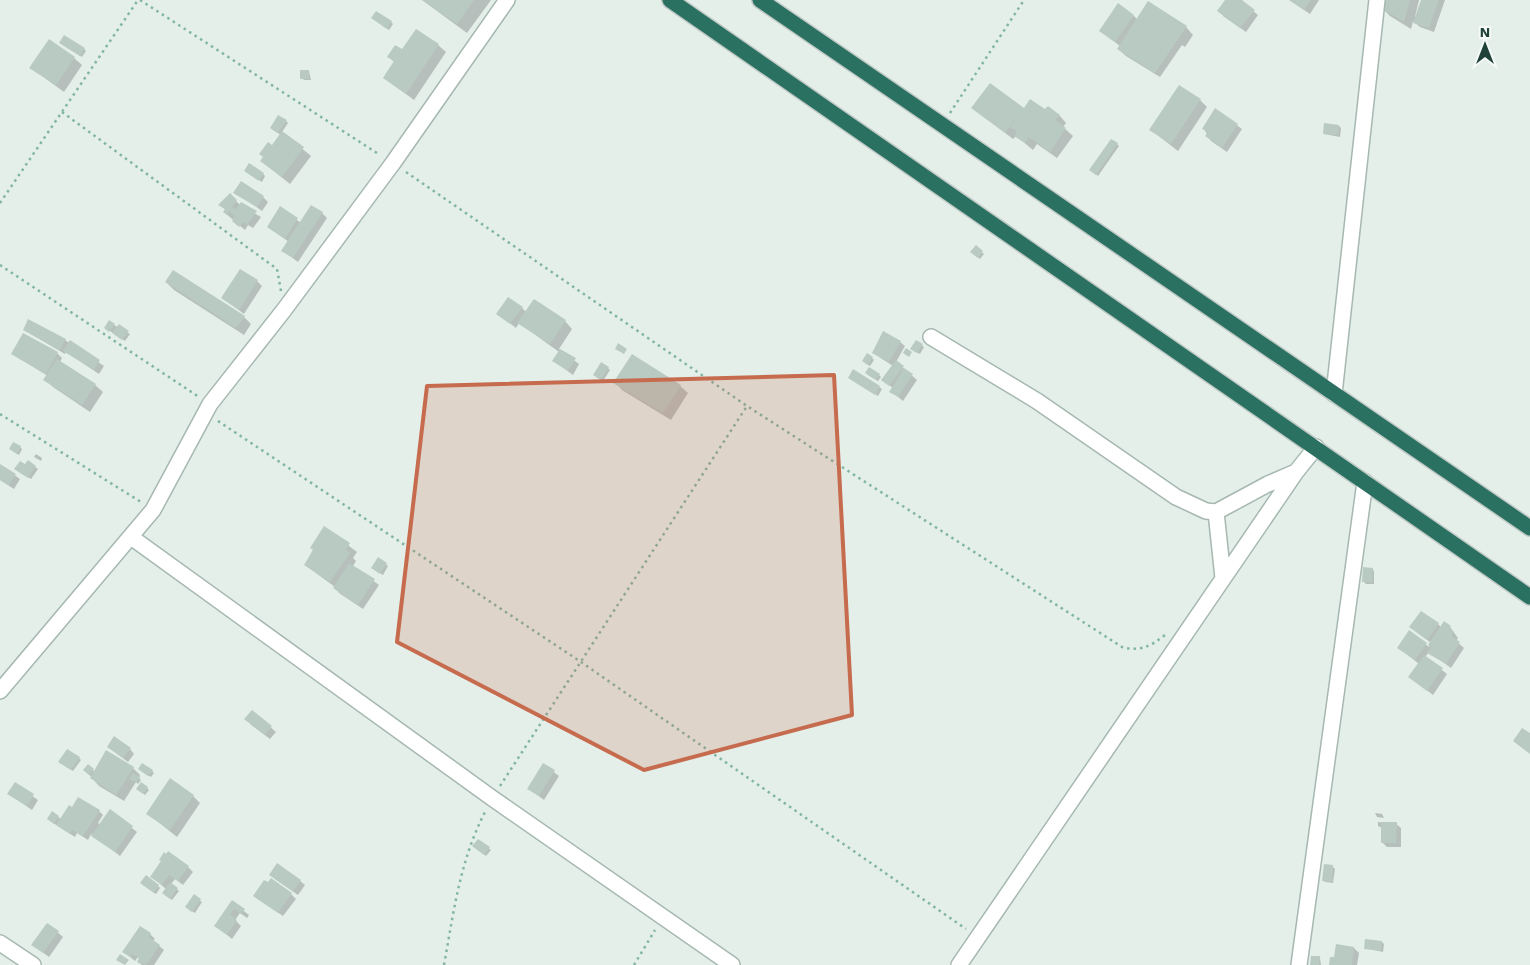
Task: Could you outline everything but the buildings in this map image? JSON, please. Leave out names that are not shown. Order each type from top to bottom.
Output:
[{"type":"highway","points":[[670,0],[1530,597]]},
{"type":"highway","points":[[760,0],[1530,528]]},
{"type":"street","points":[[0,691],[152,510],[210,404],[284,310],[393,163],[507,0]]},
{"type":"street","points":[[1334,394],[1377,0]]},
{"type":"street","points":[[932,337],[1038,400],[1176,497],[1206,511],[1216,512],[1268,484],[1296,472]]},
{"type":"street","points":[[959,965],[1296,472],[1316,447]]},
{"type":"street","points":[[1299,965],[1365,482]]},
{"type":"street","points":[[1216,512],[1223,578]]},
{"type":"street","points":[[131,536],[492,798],[732,965]]},
{"type":"street","points":[[0,943],[32,965]]},
{"type":"path","points":[[0,203],[139,0],[393,163],[747,406],[1122,647],[1132,650],[1150,647],[1166,635]]},
{"type":"path","points":[[942,125],[1024,0]]},
{"type":"path","points":[[62,112],[277,269],[284,310]]},
{"type":"path","points":[[0,265],[210,404],[212,416],[581,662],[977,937]]},
{"type":"path","points":[[444,965],[458,885],[471,838],[492,798],[747,406]]},
{"type":"path","points":[[0,414],[152,510]]},
{"type":"path","points":[[634,965],[663,917]]},
{"type":"highlighted area","points":[[834,375],[852,715],[644,770],[397,642],[427,386]]}]
